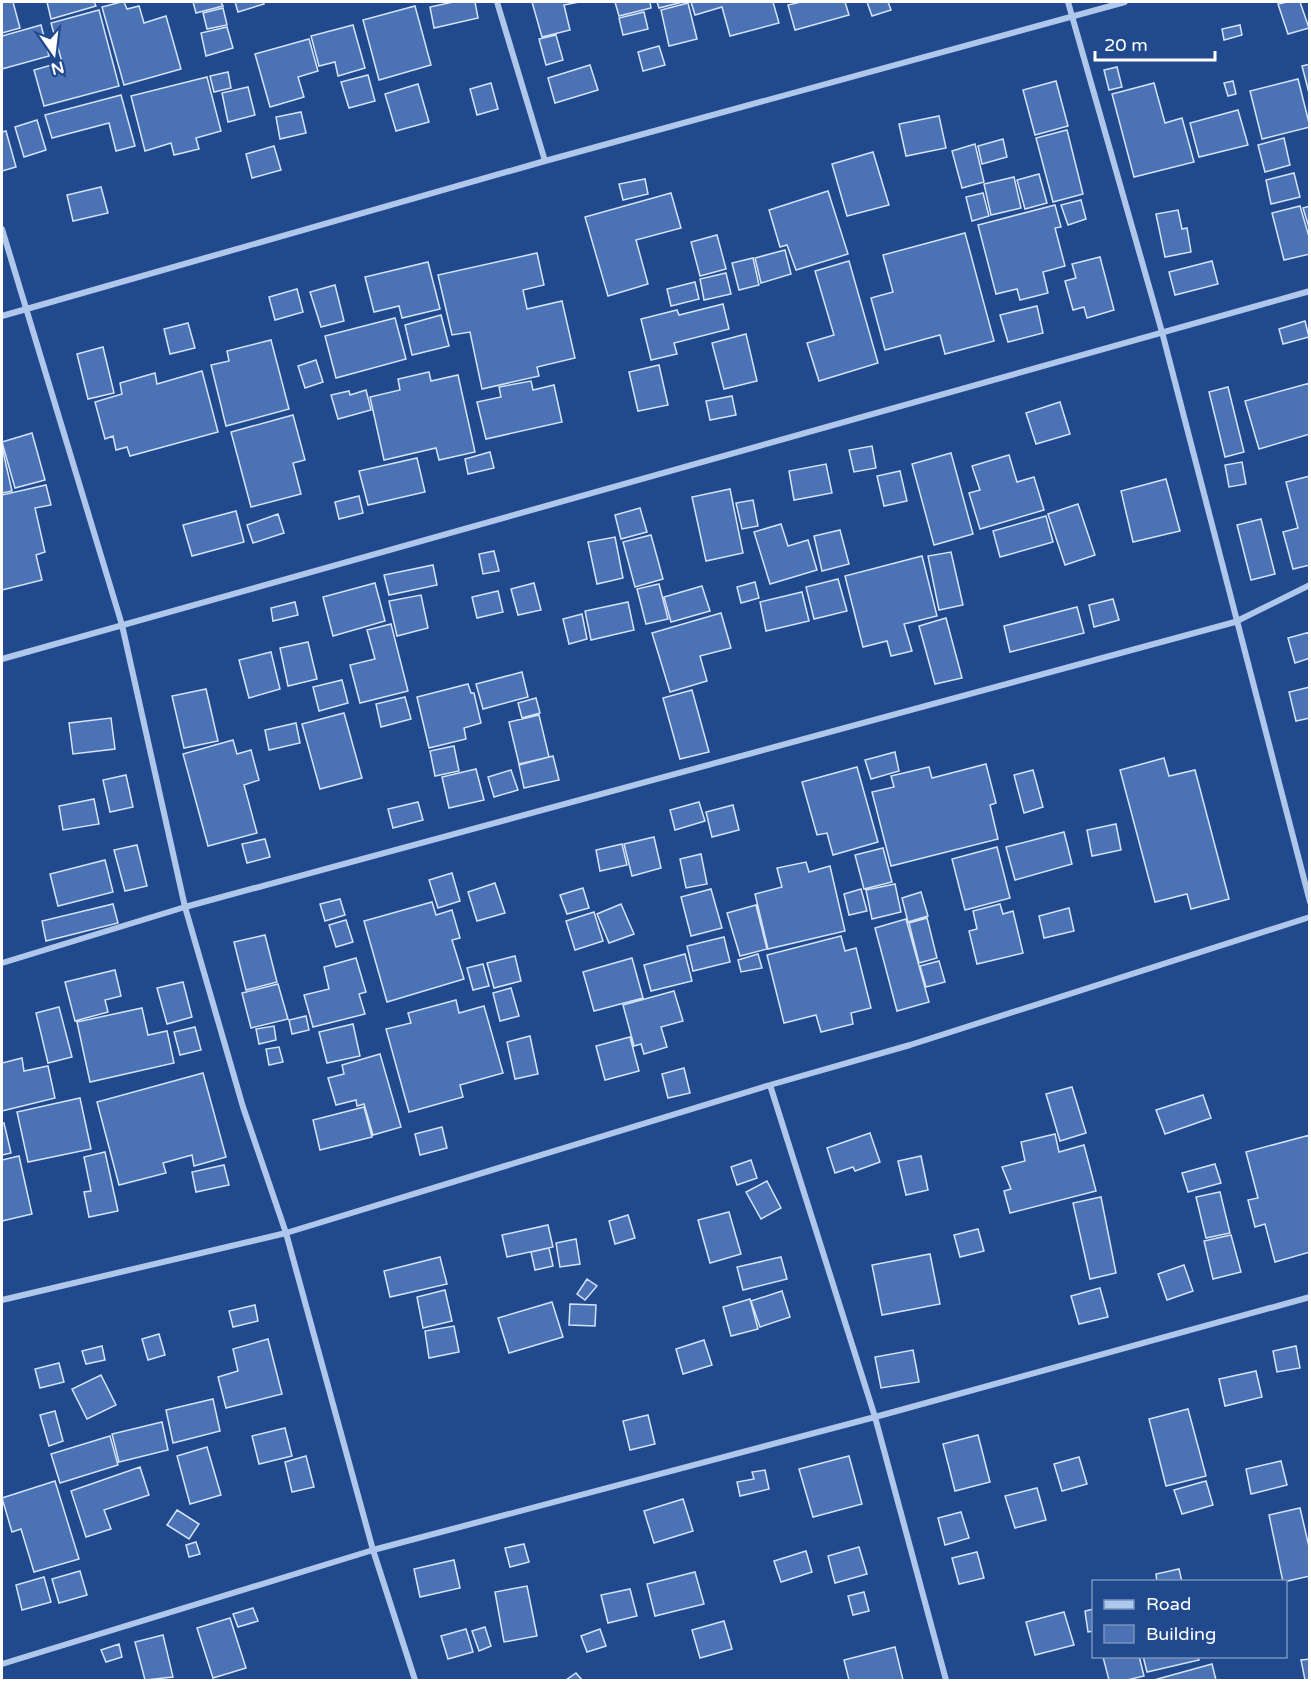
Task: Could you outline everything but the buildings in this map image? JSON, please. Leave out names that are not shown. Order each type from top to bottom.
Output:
[{"type":"street","points":[[497,2],[545,161]]},
{"type":"street","points":[[1068,2],[1162,332],[1235,622],[1310,902]]},
{"type":"street","points":[[2,316],[545,161],[1125,2]]},
{"type":"street","points":[[2,230],[122,625],[184,907],[243,1107],[286,1233],[373,1550],[415,1680]]},
{"type":"street","points":[[2,659],[1310,291]]},
{"type":"street","points":[[2,963],[184,907],[1235,622],[1310,585]]},
{"type":"street","points":[[2,1300],[286,1233],[770,1085],[910,1045],[1310,916]]},
{"type":"street","points":[[770,1085],[875,1417],[946,1680]]},
{"type":"street","points":[[2,1664],[373,1550],[875,1417],[1310,1297]]}]
